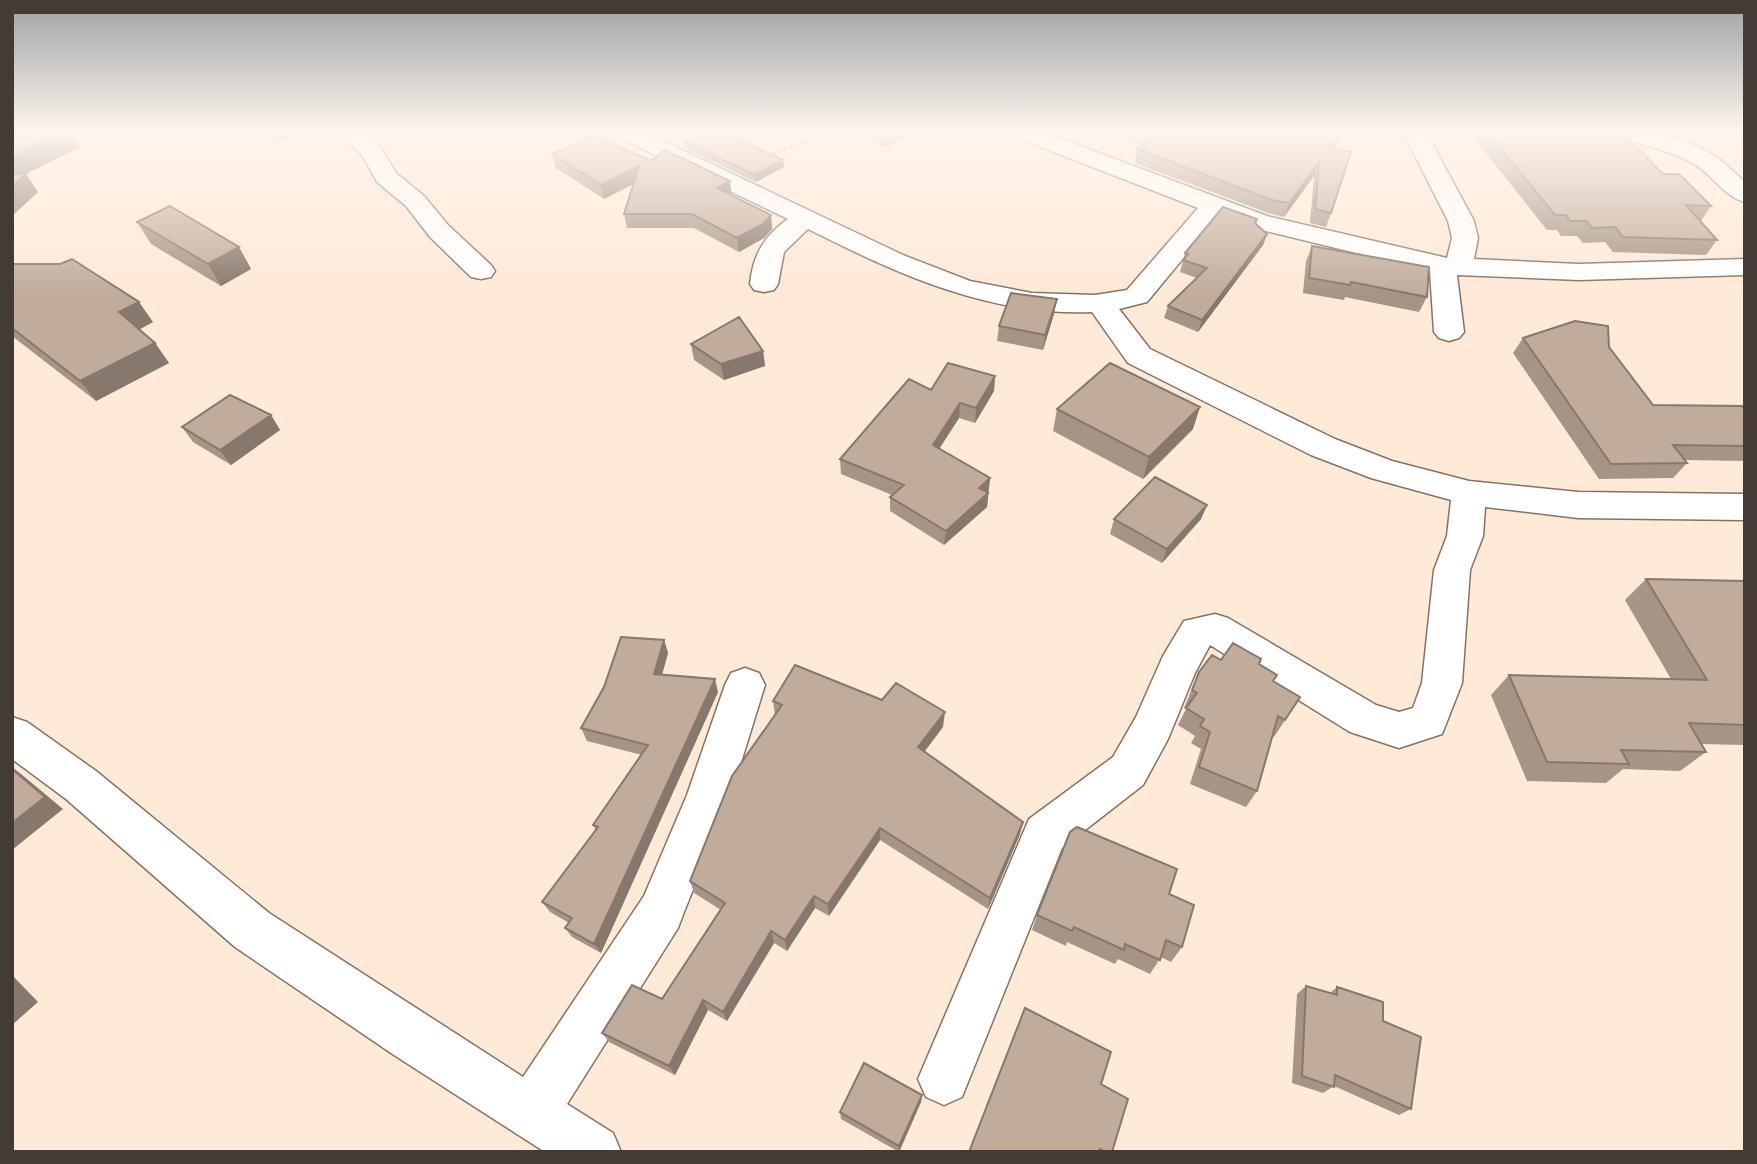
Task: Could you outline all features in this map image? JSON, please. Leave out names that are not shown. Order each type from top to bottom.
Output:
[{"type":"street","points":[[397,186],[415,201],[439,231],[481,271]]},
{"type":"street","points":[[740,186],[865,248],[965,290],[1019,302],[1100,304],[1121,302],[1137,296],[1214,205]]},
{"type":"street","points":[[1165,186],[1259,222],[1451,266],[1579,272],[1745,267]]},
{"type":"street","points":[[1443,186],[1461,221],[1465,238],[1451,266],[1449,332]]},
{"type":"street","points":[[764,284],[765,264],[771,248],[781,235],[806,218]]},
{"type":"street","points":[[1100,304],[1133,350],[1155,365],[1323,447],[1383,470],[1469,493],[1589,505],[1745,507]]},
{"type":"street","points":[[944,1079],[1045,834],[1128,771],[1153,726],[1177,667],[1198,632],[1215,629],[1242,643],[1364,719],[1399,730],[1428,721],[1442,683],[1452,570],[1465,536],[1469,493]]},
{"type":"street","points":[[1465,536],[1493,524],[1589,505]]},
{"type":"street","points":[[531,1112],[624,974],[662,912],[709,795],[745,685]]},
{"type":"street","points":[[12,735],[81,785],[252,930],[594,1152]]},
{"type":"building","points":[[633,186],[720,186],[717,188],[771,215],[763,224],[737,238],[692,214],[624,214]]},
{"type":"building","points":[[1236,186],[1302,186],[1289,203],[1272,200]]},
{"type":"building","points":[[1317,186],[1340,186],[1331,213],[1315,209]]},
{"type":"building","points":[[1532,186],[1691,186],[1711,206],[1686,205],[1717,240],[1623,237],[1615,227],[1592,228],[1586,221],[1570,221],[1566,215],[1555,215]]},
{"type":"building","points":[[170,206],[239,247],[208,264],[137,222]]},
{"type":"building","points":[[1223,207],[1257,219],[1255,223],[1267,234],[1202,320],[1168,306],[1207,268],[1183,260],[1188,254],[1185,253]]},
{"type":"building","points":[[1312,246],[1429,267],[1427,297],[1351,282],[1350,285],[1309,278]]},
{"type":"building","points":[[72,259],[139,302],[119,312],[155,343],[80,381],[12,328],[12,264],[60,264]]},
{"type":"building","points":[[1011,293],[1057,299],[1045,335],[999,326]]},
{"type":"building","points":[[739,317],[763,351],[721,364],[691,344]]},
{"type":"building","points":[[1575,321],[1608,326],[1609,347],[1653,405],[1742,406],[1745,410],[1745,446],[1673,445],[1687,463],[1611,464],[1523,338]]},
{"type":"building","points":[[948,363],[995,376],[976,408],[960,403],[933,445],[990,478],[979,488],[988,493],[946,531],[890,497],[904,485],[840,459],[909,379],[931,390]]},
{"type":"building","points":[[1110,363],[1200,407],[1149,457],[1057,409]]},
{"type":"building","points":[[230,395],[271,415],[220,450],[182,427]]},
{"type":"building","points":[[1155,477],[1207,505],[1167,549],[1114,519]]},
{"type":"building","points":[[1646,579],[1745,581],[1745,725],[1689,723],[1706,752],[1621,750],[1629,764],[1547,762],[1509,675],[1707,680]]},
{"type":"building","points":[[621,637],[664,640],[654,674],[715,679],[594,944],[565,928],[572,918],[542,902],[598,827],[593,825],[648,745],[581,728],[604,687]]},
{"type":"building","points":[[1233,643],[1261,659],[1259,664],[1277,675],[1273,681],[1300,697],[1285,720],[1278,716],[1257,791],[1199,767],[1210,732],[1200,726],[1204,719],[1186,708],[1197,693],[1192,690],[1199,672],[1212,655],[1221,660]]},
{"type":"building","points":[[795,665],[882,700],[896,683],[945,712],[918,747],[1023,822],[990,898],[880,828],[828,904],[814,896],[785,940],[771,931],[723,1012],[703,1000],[669,1066],[602,1033],[632,985],[662,999],[725,903],[690,881],[732,776],[782,705],[773,701]]},
{"type":"building","points":[[12,769],[45,797],[12,823]]},
{"type":"building","points":[[1077,827],[1177,869],[1169,894],[1194,905],[1182,947],[1166,940],[1160,960],[1125,944],[1124,950],[1074,927],[1072,931],[1037,915],[1070,832]]},
{"type":"building","points":[[1306,986],[1337,995],[1337,987],[1383,1002],[1383,1021],[1421,1037],[1411,1109],[1335,1075],[1334,1087],[1302,1076]]},
{"type":"building","points":[[1025,1008],[1111,1052],[1101,1084],[1128,1099],[1112,1152],[1100,1149],[1099,1152],[969,1152]]},
{"type":"building","points":[[864,1063],[922,1095],[899,1146],[840,1112]]}]
